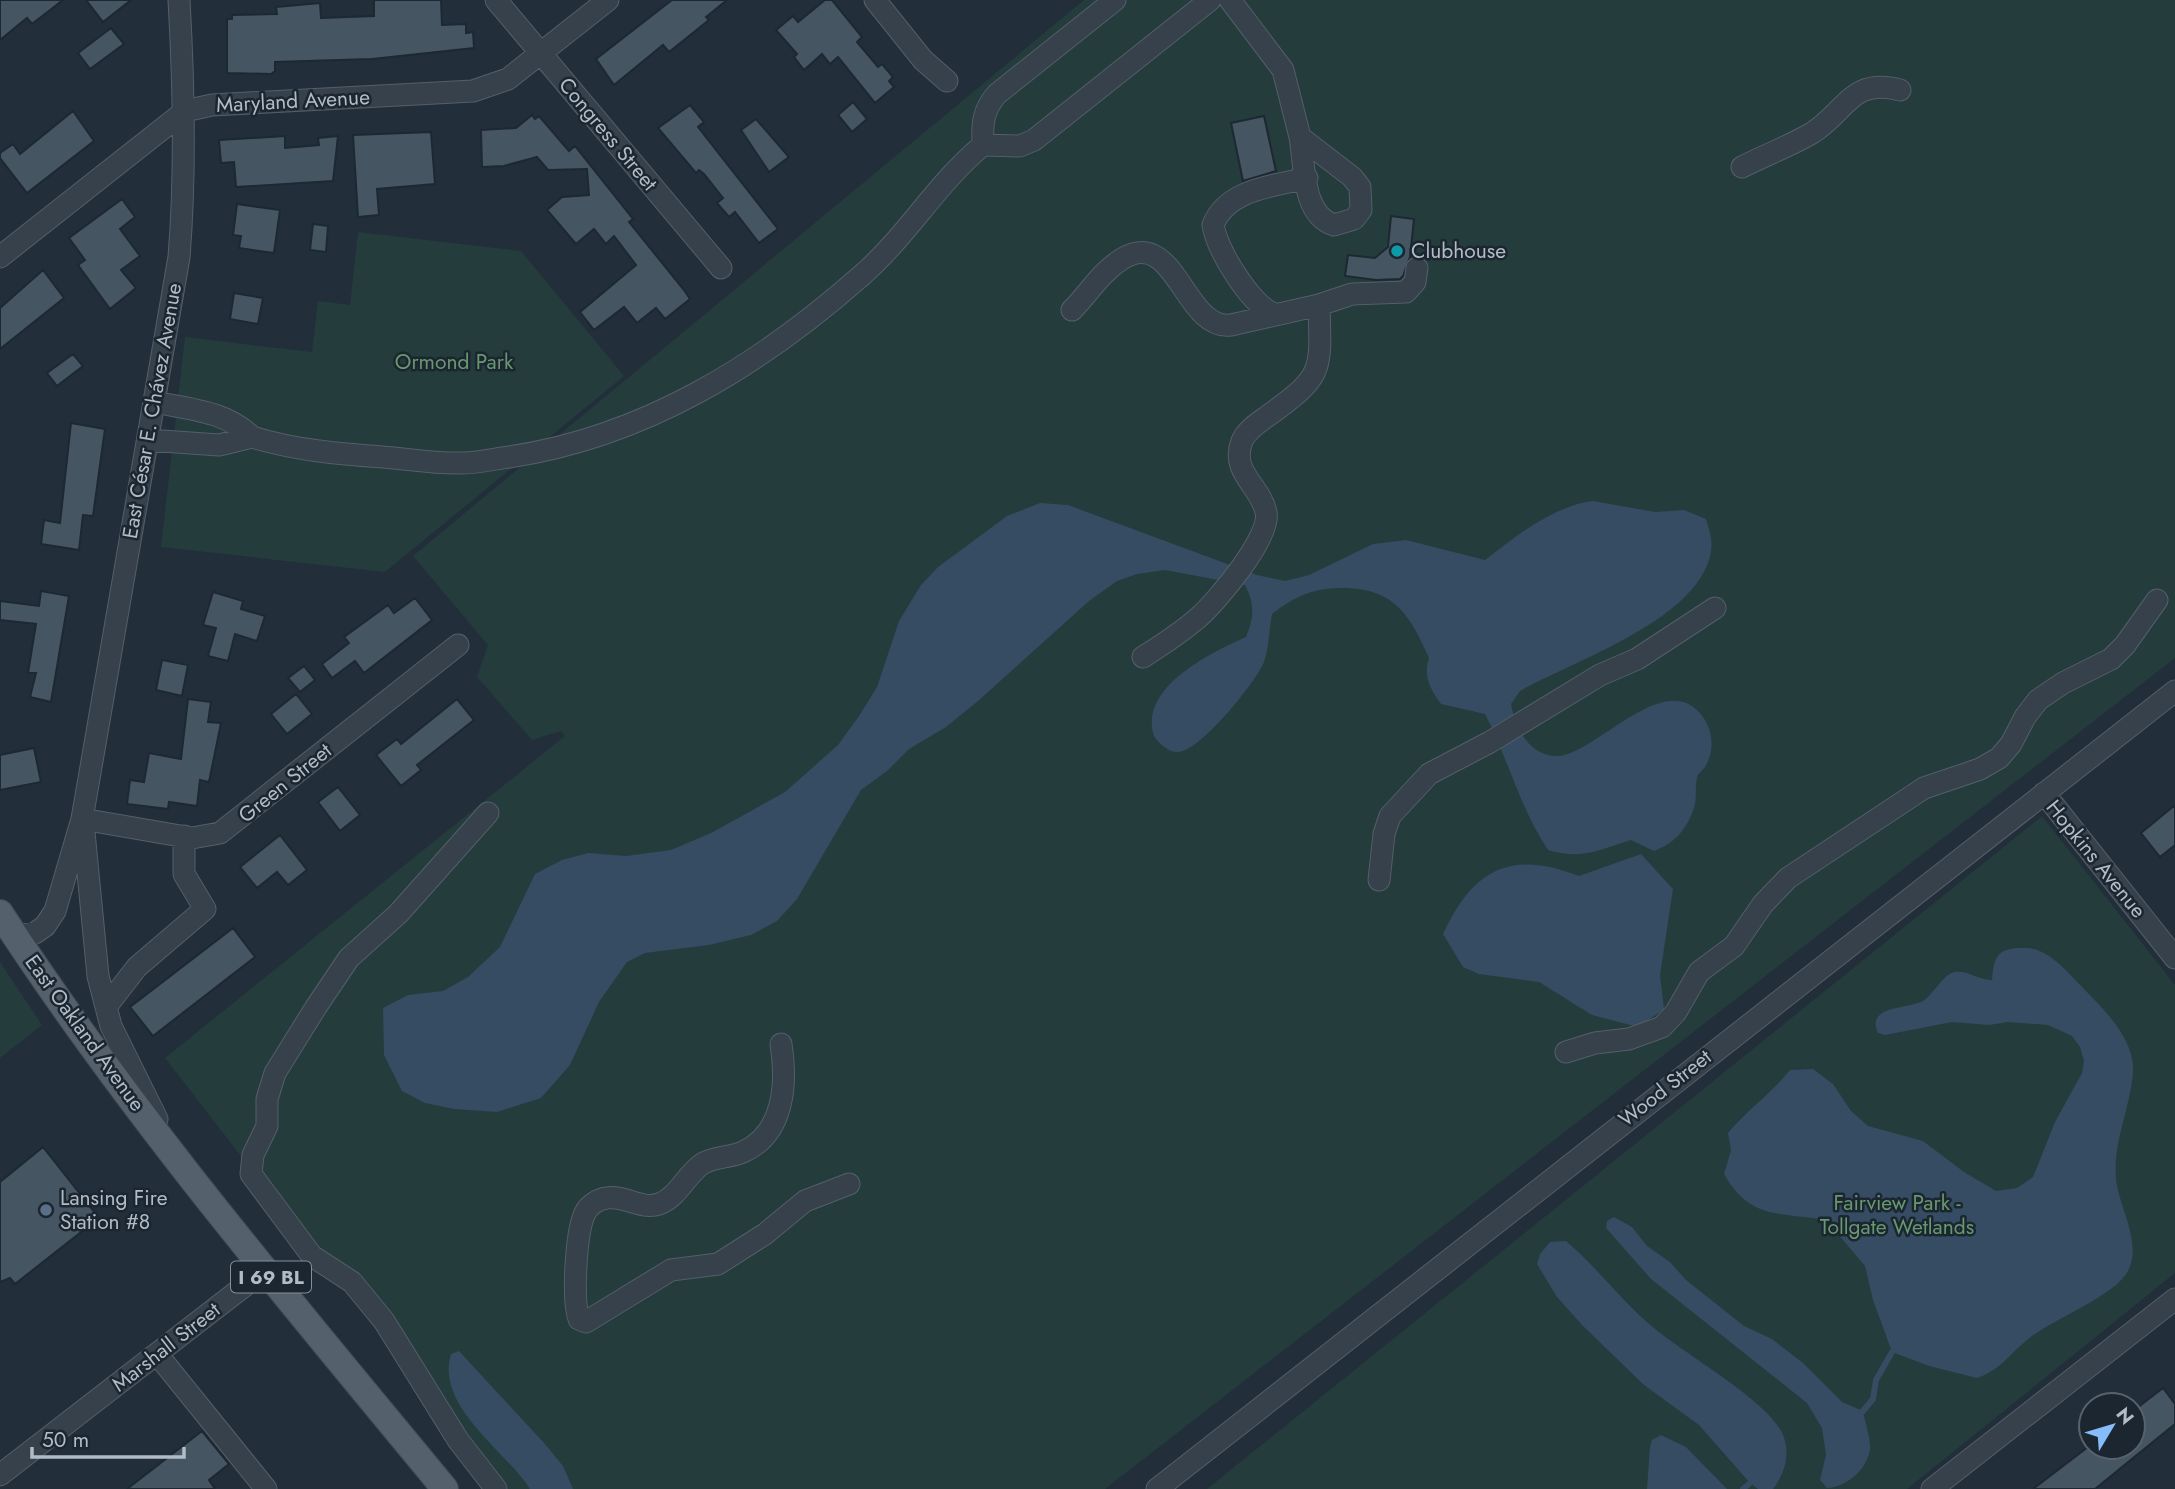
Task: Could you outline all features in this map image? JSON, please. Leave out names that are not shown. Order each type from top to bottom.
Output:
[{"type":"main road","name":"East Oakland Avenue","points":[[0,913],[76,1027],[172,1151]]},
{"type":"main road","name":"I 69 BL","points":[[172,1151],[265,1270],[445,1489]]},
{"type":"street","name":"East César E. Chávez Avenue","points":[[15,936],[35,933],[45,926],[55,911],[82,819],[179,257],[185,181],[185,111],[179,0]]},
{"type":"street","name":"Congress Street","points":[[496,0],[721,268]]},
{"type":"street","name":"Maryland Avenue","points":[[0,257],[185,111],[212,105],[473,91],[508,79],[608,0]]},
{"type":"street","points":[[874,0],[923,60],[947,82]]},
{"type":"street","points":[[983,145],[982,122],[987,106],[998,94],[1115,0]]},
{"type":"street","points":[[154,402],[221,416],[241,426],[252,437],[276,444],[355,455],[463,463],[551,450],[616,431],[688,400],[754,361],[813,318],[864,274],[939,186],[983,145],[1020,146],[1034,140],[1210,0]]},
{"type":"street","points":[[1230,0],[1283,70],[1300,137],[1311,205],[1317,217],[1324,222],[1345,224],[1354,219],[1361,210],[1360,187],[1352,177],[1300,137]]},
{"type":"street","points":[[1742,167],[1811,134],[1864,90],[1880,85],[1900,90]]},
{"type":"street","points":[[1274,314],[1260,306],[1234,270],[1216,237],[1213,225],[1225,206],[1241,197],[1307,178]]},
{"type":"street","points":[[1072,310],[1104,273],[1123,258],[1139,252],[1158,258],[1200,310],[1217,324],[1231,325],[1352,294],[1406,292],[1415,282],[1417,268]]},
{"type":"street","points":[[1143,657],[1199,617],[1262,537],[1267,517],[1264,506],[1240,467],[1241,443],[1253,427],[1290,401],[1315,376],[1319,304]]},
{"type":"street","points":[[148,440],[219,445],[252,437]]},
{"type":"street","points":[[1566,1052],[1595,1043],[1629,1039],[1662,1027],[1676,1012],[1699,972],[1734,946],[1763,904],[1788,878],[1916,793],[1945,779],[1980,769],[1999,758],[2011,744],[2025,717],[2038,700],[2063,683],[2111,659],[2125,645],[2157,600]]},
{"type":"street","points":[[1379,880],[1384,834],[1396,807],[1434,770],[1490,742],[1600,675],[1663,643],[1715,608]]},
{"type":"street","name":"Green Street","points":[[82,819],[184,836],[207,837],[230,827],[458,645]]},
{"type":"street","name":"Wood Street","points":[[1157,1489],[2175,691]]},
{"type":"street","name":"Hopkins Avenue","points":[[2043,793],[2175,958]]},
{"type":"street","points":[[488,813],[398,914],[349,958],[316,1007],[275,1073],[267,1099],[267,1126],[253,1155],[251,1174],[312,1256],[352,1282],[384,1321],[458,1440],[496,1489]]},
{"type":"street","name":"East César E. Chávez Avenue","points":[[82,819],[98,976],[111,1026],[172,1151]]},
{"type":"street","points":[[106,1007],[131,973],[205,909],[184,874],[184,836]]},
{"type":"street","points":[[781,1044],[785,1091],[782,1104],[766,1132],[754,1146],[740,1153],[708,1160],[691,1174],[676,1192],[659,1204],[647,1206],[608,1198],[589,1208],[581,1229],[576,1304],[579,1319],[586,1322],[671,1270],[718,1264],[765,1234],[805,1201],[849,1184]]},
{"type":"street","name":"Marshall Street","points":[[0,1475],[265,1270]]},
{"type":"street","points":[[1932,1489],[2175,1299]]},
{"type":"street","points":[[156,1354],[266,1489]]},
{"type":"street","points":[[0,1483],[5,1489]]},
{"type":"green space","points":[[1084,0],[2175,0],[2175,658],[1105,1489],[499,1489],[165,1058],[565,736],[561,731],[532,740],[477,677],[488,645],[413,556]]},
{"type":"green space","name":"Ormond Park","points":[[358,232],[521,251],[624,376],[385,572],[161,547],[185,337],[312,352],[318,301],[350,305]]},
{"type":"green space","name":"Fairview Park - Tollgate Wetlands","points":[[2042,816],[2175,985],[2175,1273],[1907,1489],[1207,1489]]},
{"type":"green space","points":[[0,962],[42,1025],[0,1058]]},
{"type":"water","points":[[1593,501],[1655,512],[1684,510],[1706,519],[1711,551],[1702,575],[1684,597],[1660,617],[1632,635],[1520,691],[1511,704],[1525,739],[1538,751],[1556,756],[1590,743],[1650,706],[1670,701],[1688,704],[1703,717],[1711,735],[1711,748],[1708,761],[1698,775],[1694,807],[1683,830],[1661,848],[1654,851],[1631,840],[1581,854],[1548,850],[1522,800],[1485,714],[1441,704],[1429,682],[1429,658],[1408,618],[1389,600],[1364,590],[1336,588],[1316,591],[1298,597],[1272,614],[1264,662],[1250,685],[1212,730],[1198,742],[1186,750],[1170,750],[1159,743],[1153,733],[1152,716],[1158,700],[1182,673],[1215,652],[1246,637],[1251,624],[1252,605],[1245,585],[1165,570],[1137,574],[1117,581],[1089,601],[978,701],[946,727],[909,749],[887,771],[861,790],[797,899],[777,921],[751,935],[709,945],[645,953],[627,962],[599,1002],[570,1065],[541,1098],[497,1112],[454,1109],[425,1103],[402,1091],[384,1055],[383,1008],[408,995],[443,991],[468,977],[500,947],[535,874],[562,860],[588,853],[626,856],[671,850],[711,833],[785,792],[838,745],[859,716],[877,687],[899,621],[921,585],[938,567],[1007,516],[1040,503],[1068,505],[1257,575],[1285,581],[1309,575],[1373,544],[1406,540],[1485,560],[1522,532],[1549,516]]},
{"type":"water","points":[[1641,854],[1673,889],[1660,975],[1664,1009],[1638,1027],[1592,1015],[1539,982],[1479,974],[1463,967],[1443,934],[1467,894],[1481,880],[1496,871],[1513,866],[1532,865],[1579,876]]},
{"type":"water","points":[[2029,948],[2052,958],[2100,1006],[2117,1026],[2133,1061],[2129,1099],[2119,1138],[2116,1165],[2118,1189],[2131,1237],[2132,1260],[2121,1281],[2110,1290],[2037,1332],[1998,1367],[1977,1378],[1929,1366],[1892,1352],[1873,1300],[1865,1266],[1826,1220],[1767,1211],[1744,1199],[1724,1174],[1731,1150],[1728,1133],[1790,1070],[1813,1069],[1833,1084],[1851,1111],[1868,1126],[1923,1141],[1964,1172],[1996,1191],[2017,1188],[2033,1177],[2055,1122],[2082,1073],[2084,1061],[2080,1047],[2072,1036],[2048,1025],[2008,1022],[1989,1025],[1952,1022],[1885,1035],[1878,1033],[1876,1024],[1883,1013],[1923,1001],[1951,973],[1964,972],[1992,980],[2000,953],[2005,950]]},
{"type":"water","points":[[1614,1217],[1632,1227],[1647,1246],[1670,1262],[1686,1280],[1744,1326],[1772,1339],[1803,1363],[1842,1402],[1863,1411],[1870,1450],[1860,1471],[1841,1485],[1827,1488],[1820,1480],[1826,1455],[1822,1428],[1807,1403],[1651,1279],[1606,1228],[1607,1221]]},
{"type":"water","points":[[1566,1241],[1654,1328],[1757,1403],[1770,1417],[1780,1429],[1786,1444],[1784,1468],[1773,1489],[1758,1489],[1750,1483],[1699,1425],[1644,1385],[1557,1297],[1537,1264],[1540,1254],[1550,1242]]},
{"type":"water","points":[[459,1351],[545,1444],[563,1466],[573,1489],[530,1489],[475,1426],[453,1392],[449,1373],[451,1354]]},
{"type":"water","points":[[1661,1435],[1686,1447],[1727,1489],[1647,1489],[1650,1447],[1652,1440]]},
{"type":"building","points":[[0,0],[63,0],[32,24],[27,18],[0,40]]},
{"type":"building","points":[[86,0],[131,0],[103,22]]},
{"type":"building","points":[[374,0],[441,0],[442,25],[466,24],[466,33],[473,32],[474,48],[372,59],[275,62],[275,71],[271,74],[227,73],[227,19],[232,19],[232,15],[277,14],[276,7],[320,3],[321,18],[374,16]]},
{"type":"building","points":[[672,0],[727,0],[706,17],[709,20],[669,52],[663,45],[614,85],[596,59]]},
{"type":"building","points":[[825,0],[832,0],[862,37],[857,42],[878,67],[882,64],[893,77],[889,81],[894,87],[875,103],[838,57],[830,64],[822,54],[804,70],[794,57],[797,54],[776,30],[793,16],[798,22]]},
{"type":"building","points":[[111,28],[124,44],[90,69],[78,53]]},
{"type":"building","points":[[853,102],[867,119],[852,132],[838,115]]},
{"type":"building","points":[[690,105],[704,122],[698,127],[778,229],[759,243],[735,212],[729,217],[717,203],[723,198],[704,174],[699,170],[696,173],[658,128]]},
{"type":"building","points":[[73,111],[94,141],[27,193],[0,158],[0,153],[13,144],[20,154]]},
{"type":"building","points":[[532,115],[535,119],[539,116],[569,151],[575,146],[633,219],[629,222],[690,299],[665,319],[656,308],[637,323],[624,307],[594,330],[580,312],[636,265],[614,236],[606,244],[594,229],[576,244],[547,210],[562,197],[589,195],[587,169],[548,170],[537,157],[504,166],[482,167],[481,130],[516,128]]},
{"type":"building","points":[[1264,116],[1276,171],[1243,181],[1231,123]]},
{"type":"building","points":[[756,119],[789,157],[769,172],[741,130]]},
{"type":"building","points":[[431,132],[435,184],[377,189],[379,215],[358,217],[353,135]]},
{"type":"building","points":[[285,136],[285,148],[319,145],[318,138],[338,136],[333,181],[236,187],[234,162],[221,163],[219,140]]},
{"type":"building","points":[[122,199],[135,217],[120,229],[140,256],[121,270],[136,288],[110,309],[78,265],[85,260],[69,238]]},
{"type":"building","points":[[237,204],[280,210],[274,253],[239,248],[241,236],[233,235]]},
{"type":"building","name":"Clubhouse","points":[[1391,216],[1414,219],[1410,257],[1403,276],[1400,279],[1376,280],[1345,276],[1348,255],[1375,258],[1388,247]]},
{"type":"building","points":[[313,224],[328,226],[326,252],[310,250]]},
{"type":"building","points":[[43,270],[64,298],[0,349],[0,308]]},
{"type":"building","points":[[234,293],[263,298],[258,324],[230,319]]},
{"type":"building","points":[[73,354],[83,366],[57,386],[47,373]]},
{"type":"building","points":[[71,423],[105,429],[93,516],[83,515],[79,550],[41,544],[44,520],[60,523]]},
{"type":"building","points":[[41,591],[69,596],[51,702],[30,697],[36,673],[28,673],[36,624],[0,620],[0,601],[39,606]]},
{"type":"building","points":[[213,592],[243,601],[241,609],[265,616],[257,641],[235,634],[228,661],[208,656],[216,628],[203,625]]},
{"type":"building","points":[[415,598],[432,620],[364,673],[355,661],[332,678],[322,664],[349,643],[344,637],[388,605],[394,613]]},
{"type":"building","points":[[162,660],[188,665],[182,696],[156,690]]},
{"type":"building","points":[[304,666],[315,680],[300,692],[288,678]]},
{"type":"building","points":[[296,694],[312,714],[287,734],[271,714]]},
{"type":"building","points":[[188,699],[211,702],[208,722],[221,723],[209,782],[200,780],[197,806],[169,802],[168,809],[127,804],[130,780],[144,782],[149,753],[181,759]]},
{"type":"building","points":[[457,699],[474,720],[417,765],[421,770],[401,786],[376,755],[397,739],[401,744]]},
{"type":"building","points":[[34,748],[41,782],[0,790],[0,755]]},
{"type":"building","points":[[338,787],[360,815],[340,831],[318,802]]},
{"type":"building","points":[[2175,805],[2175,845],[2160,857],[2141,833]]},
{"type":"building","points":[[280,835],[307,870],[288,885],[277,872],[257,888],[240,867]]},
{"type":"building","points":[[233,928],[255,957],[153,1036],[130,1007]]},
{"type":"building","name":"Lansing Fire Station #8","points":[[43,1147],[99,1218],[15,1284],[10,1278],[0,1282],[0,1182]]},
{"type":"building","points":[[2163,1388],[2175,1404],[2175,1424],[2147,1447],[2147,1400]]},
{"type":"building","points":[[202,1431],[229,1464],[209,1480],[215,1489],[127,1489]]},
{"type":"building","points":[[2077,1455],[2077,1461],[2129,1461],[2095,1489],[2033,1489]]},
{"type":"waterway","points":[[1863,1411],[1873,1399],[1876,1380],[1892,1352]]},
{"type":"waterway","points":[[1743,1489],[1750,1483]]},
{"type":"place","name":"Clubhouse","points":[[1397,251]]},
{"type":"place","name":"Lansing Fire Station #8","points":[[46,1210]]}]
